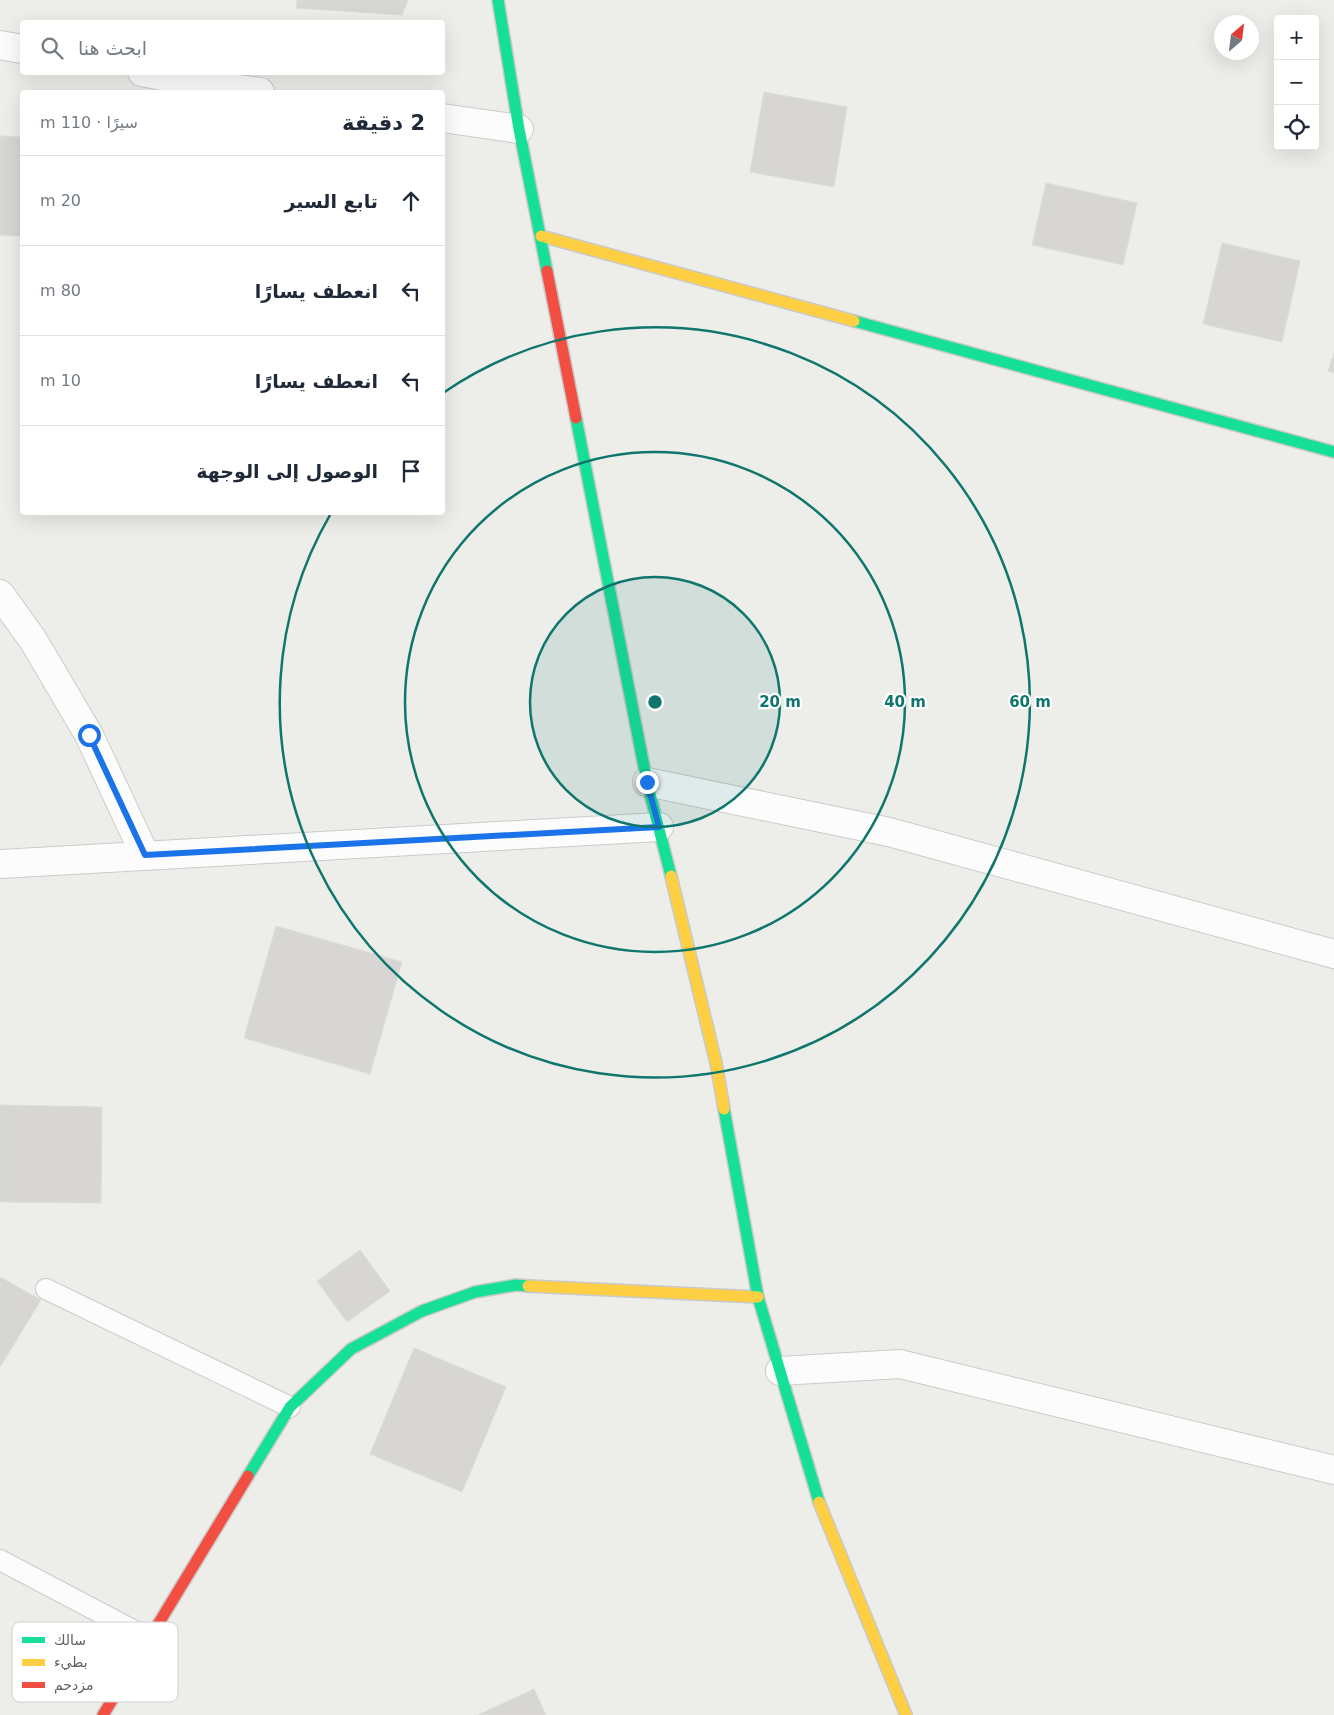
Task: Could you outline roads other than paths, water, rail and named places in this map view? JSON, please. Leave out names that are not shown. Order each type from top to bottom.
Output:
[{"type":"street","points":[[498,0],[519,129],[647,782],[716,1063],[758,1296],[822,1510],[905,1715]]},
{"type":"street","points":[[0,45],[20,49]]},
{"type":"street","points":[[157,75],[245,90]]},
{"type":"street","points":[[445,118],[519,129]]},
{"type":"street","points":[[541,236],[1334,452]]},
{"type":"street","points":[[0,594],[33,640],[89,735],[145,855]]},
{"type":"street","points":[[647,782],[889,832],[1334,954]]},
{"type":"street","points":[[0,864],[659,827]]},
{"type":"street","points":[[160,1622],[290,1407],[351,1349],[422,1311],[475,1292],[516,1286],[758,1296]]},
{"type":"street","points":[[780,1371],[900,1364],[1334,1470]]},
{"type":"street","points":[[103,1715],[111,1702]]},
{"type":"lane","points":[[46,1289],[290,1407]]},
{"type":"lane","points":[[0,1560],[118,1622]]}]
